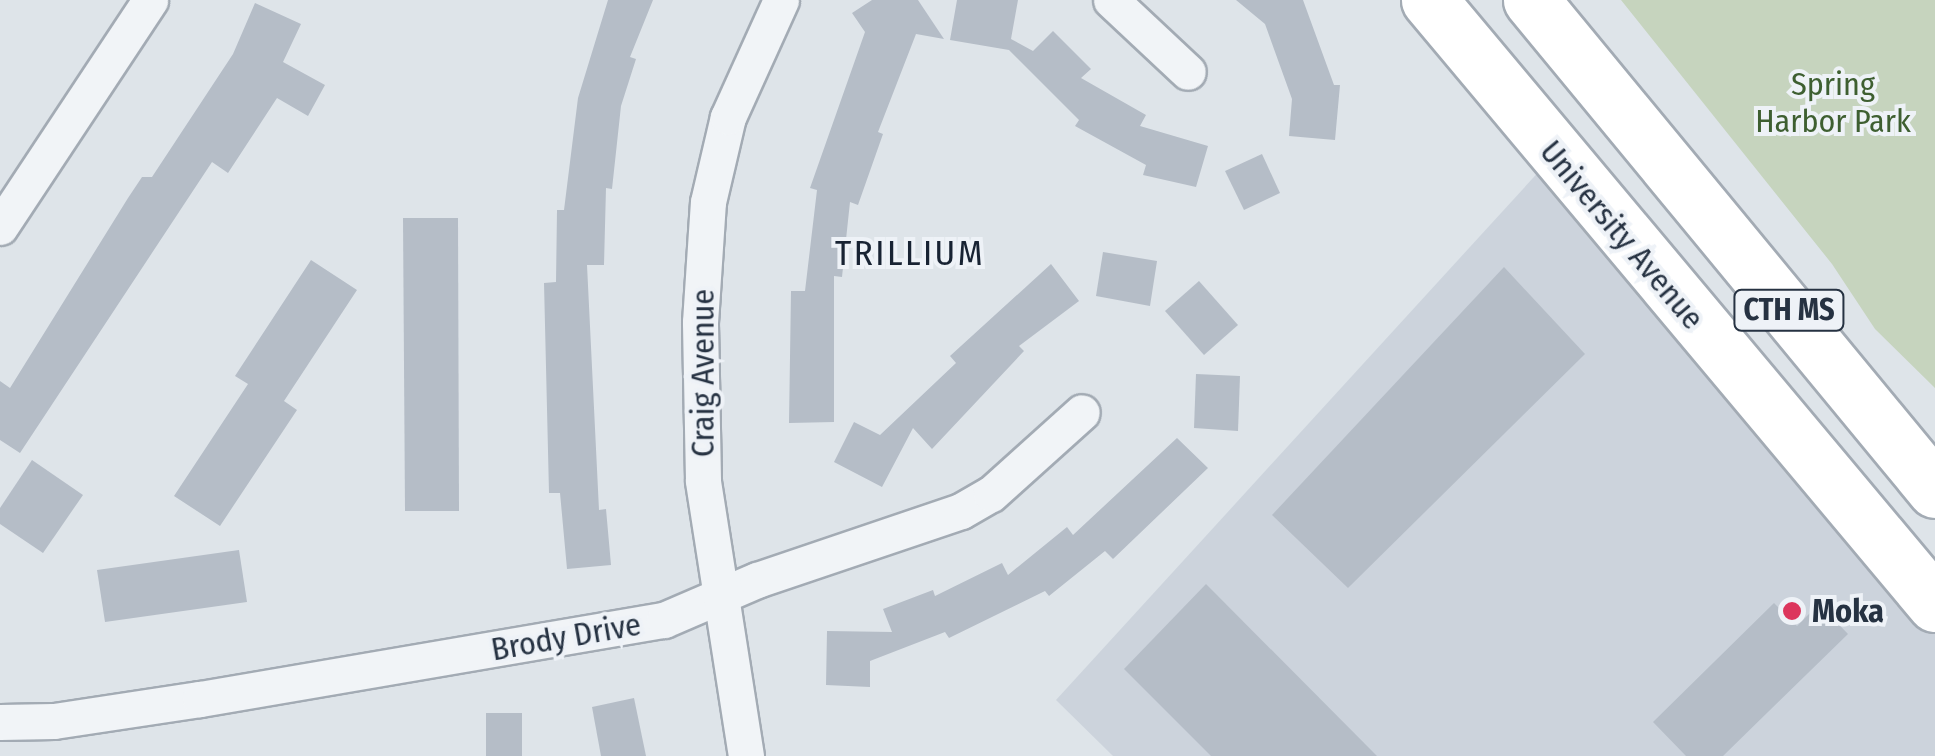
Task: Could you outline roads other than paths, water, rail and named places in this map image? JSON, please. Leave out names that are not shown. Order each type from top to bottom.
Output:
[{"type":"main road","name":"University Avenue","points":[[1429,0],[1935,604]]},
{"type":"main road","name":"CTH MS","points":[[1530,0],[1933,487]]},
{"type":"main road","points":[[1694,318],[1718,315],[1745,326],[1933,487]]},
{"type":"street","points":[[0,226],[150,0]]},
{"type":"street","name":"Craig Avenue","points":[[746,756],[717,601],[703,480],[700,322],[708,202],[728,116],[781,0]]},
{"type":"street","points":[[1111,0],[1188,72]]},
{"type":"street","name":"Brody Drive","points":[[0,722],[54,721],[664,620],[717,601],[757,580],[960,511],[991,494],[1082,412]]},
{"type":"place","name":"Moka","points":[[1792,611]]},
{"type":"district","name":"TRILLIUM","points":[[910,253]]},
{"type":"park label","name":"Spring Harbor Park","points":[[1833,104]]}]
